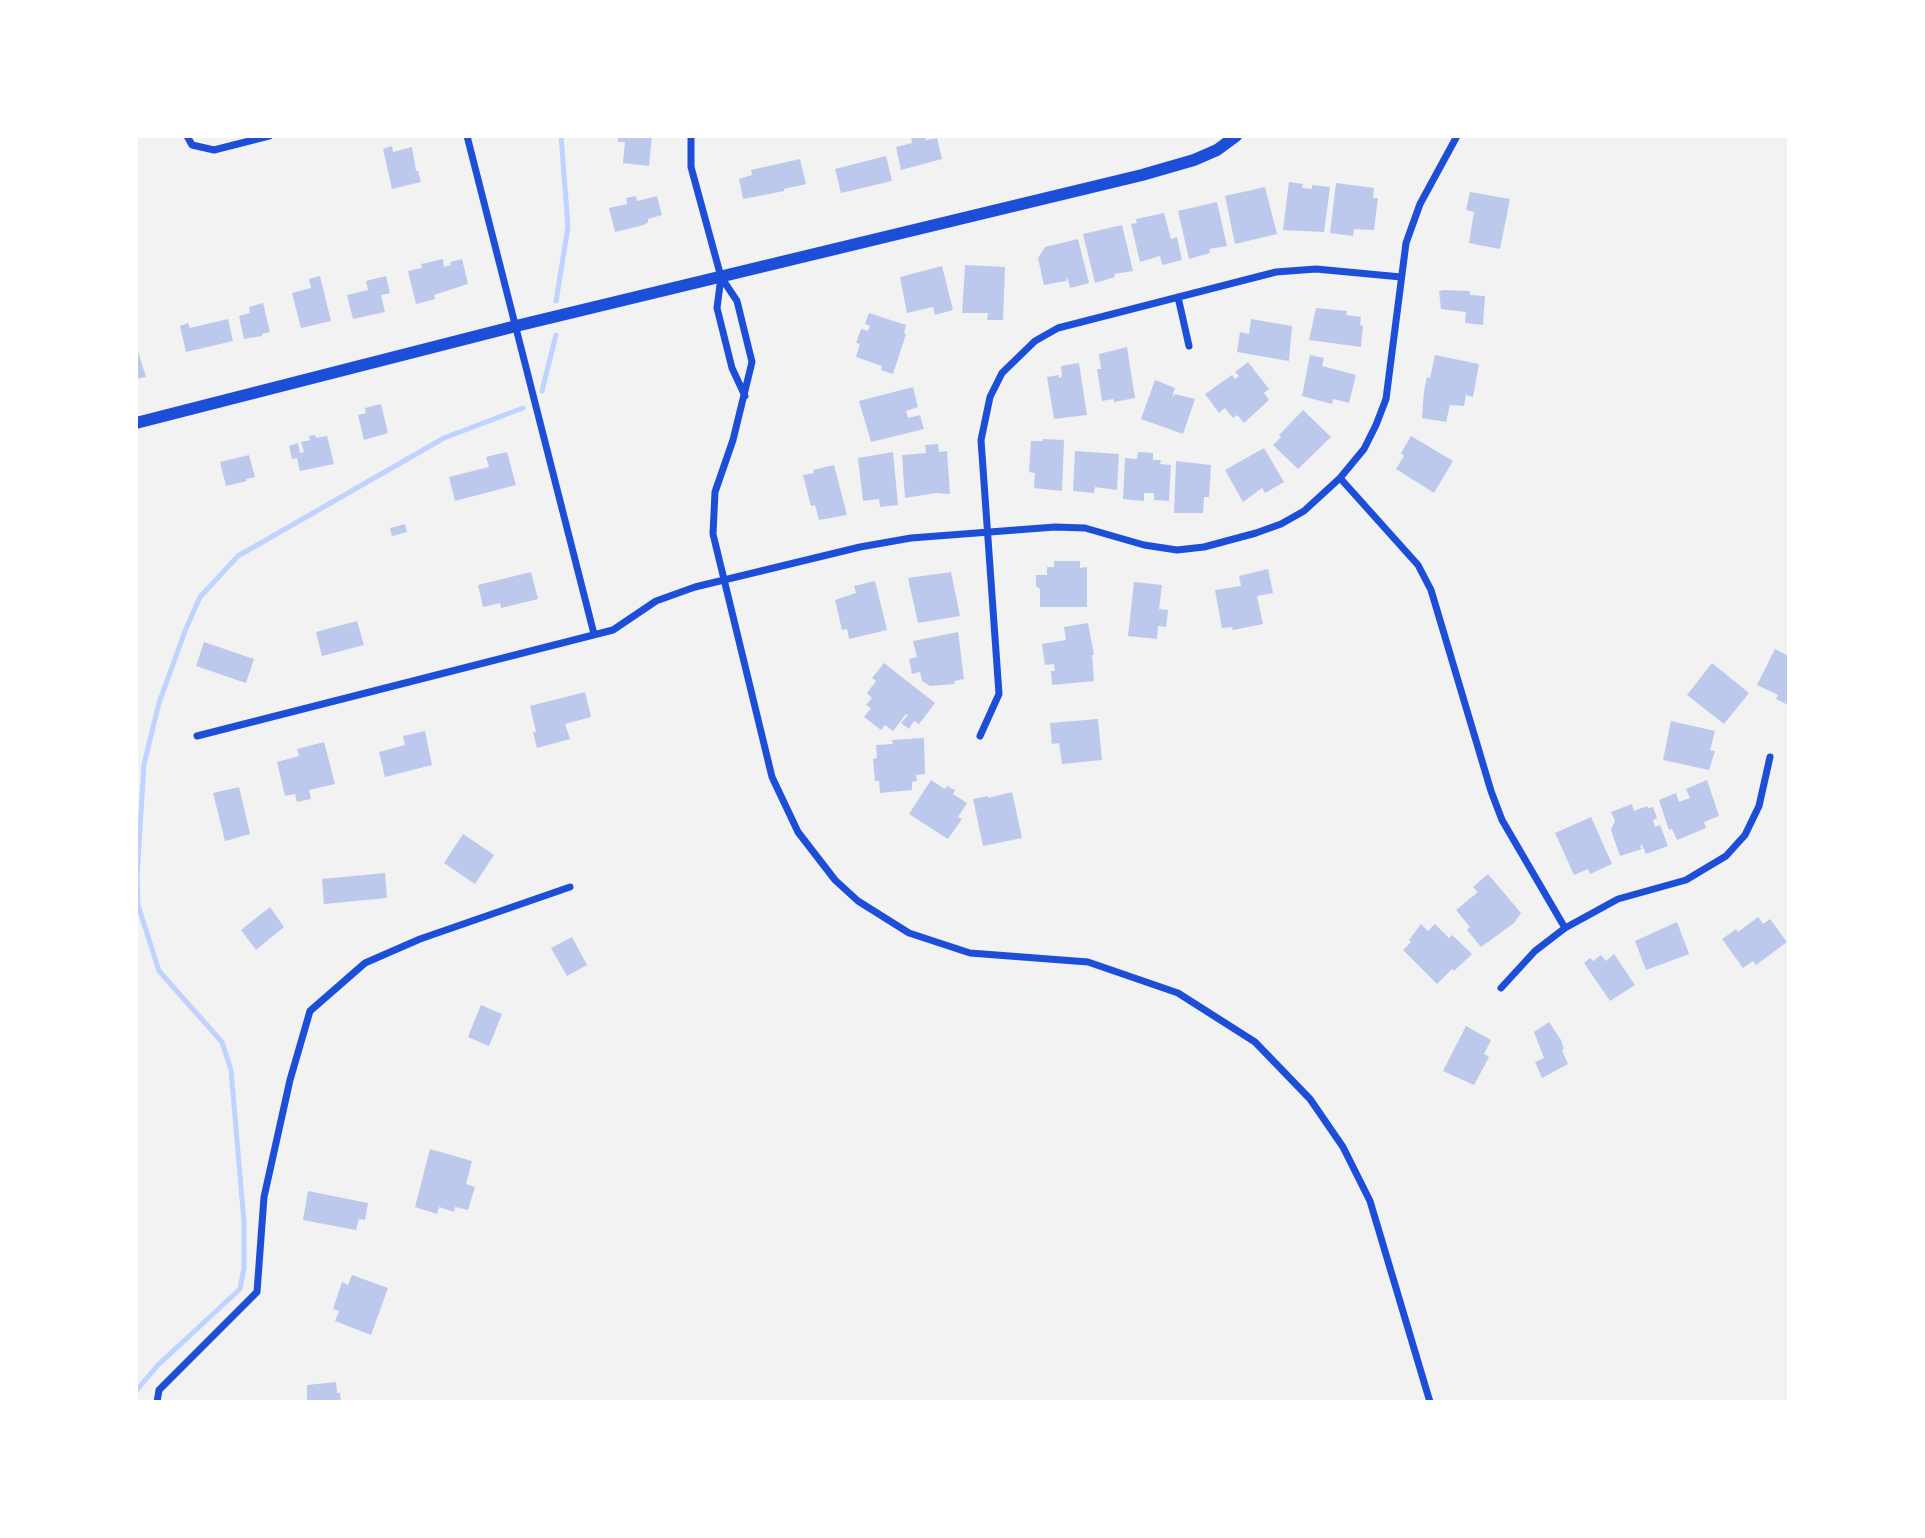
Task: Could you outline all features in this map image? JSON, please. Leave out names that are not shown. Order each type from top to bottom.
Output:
[{"type":"street","points":[[187,136],[192,145],[214,150],[269,136]]},
{"type":"street","points":[[467,136],[594,634]]},
{"type":"street","points":[[691,136],[691,167],[721,277],[737,300],[752,362],[746,397],[715,492],[713,534],[772,777],[798,832],[835,880],[858,901],[909,933],[970,953],[1088,962],[1178,993],[1255,1042],[1310,1099],[1343,1147],[1370,1201],[1430,1402]]},
{"type":"street","points":[[136,423],[516,326],[1142,175],[1194,160],[1217,150],[1236,136]]},
{"type":"street","points":[[197,736],[613,630],[656,601],[695,587],[898,540],[1055,527],[1085,528],[1144,545],[1177,550],[1204,547],[1281,524],[1304,511],[1340,478],[1364,449],[1386,399],[1406,243],[1420,204],[1457,136]]},
{"type":"street","points":[[979,736],[999,694],[981,440],[990,397],[1002,373],[1035,341],[1058,328],[1276,272],[1316,270],[1401,277]]},
{"type":"street","points":[[721,277],[717,307],[733,368],[746,397]]},
{"type":"street","points":[[1178,297],[1189,346]]},
{"type":"street","points":[[1340,478],[1418,565],[1431,590],[1502,820],[1565,928]]},
{"type":"street","points":[[1501,988],[1535,951],[1565,928],[1618,899],[1686,880],[1726,856],[1745,835],[1759,806],[1770,757]]},
{"type":"street","points":[[157,1402],[159,1390],[257,1292],[264,1197],[290,1080],[310,1012],[365,963],[420,939],[570,887]]},
{"type":"building","points":[[618,136],[652,136],[649,166],[623,163],[625,142],[618,142]]},
{"type":"building","points":[[911,136],[925,136],[926,140],[937,138],[942,159],[901,170],[896,147],[912,143]]},
{"type":"building","points":[[392,146],[393,152],[412,147],[416,171],[421,182],[392,189],[383,149]]},
{"type":"building","points":[[886,156],[892,181],[841,193],[835,169]]},
{"type":"building","points":[[800,159],[806,184],[743,199],[739,179],[752,175],[751,170]]},
{"type":"building","points":[[1289,182],[1303,184],[1302,188],[1312,189],[1312,185],[1330,187],[1324,232],[1283,230]]},
{"type":"building","points":[[1336,183],[1374,188],[1373,198],[1378,198],[1374,230],[1354,229],[1353,236],[1330,233]]},
{"type":"building","points":[[1265,187],[1277,234],[1235,244],[1225,196]]},
{"type":"building","points":[[1470,192],[1510,199],[1500,249],[1469,243],[1474,212],[1466,210]]},
{"type":"building","points":[[636,196],[637,201],[657,196],[662,215],[648,219],[644,225],[615,232],[609,208],[627,204],[626,198]]},
{"type":"building","points":[[1217,202],[1227,246],[1209,249],[1210,253],[1189,259],[1178,211]]},
{"type":"building","points":[[1164,213],[1171,239],[1177,237],[1182,260],[1162,265],[1160,256],[1140,262],[1131,224],[1137,223],[1136,219]]},
{"type":"building","points":[[1122,225],[1133,271],[1114,274],[1115,277],[1095,283],[1083,234]]},
{"type":"building","points":[[1078,239],[1089,283],[1070,288],[1067,277],[1066,281],[1044,285],[1038,258],[1045,247]]},
{"type":"building","points":[[443,259],[444,267],[451,265],[450,262],[462,259],[468,284],[434,295],[435,299],[416,304],[408,271],[422,268],[421,264]]},
{"type":"building","points":[[965,265],[1005,267],[1003,320],[987,320],[988,313],[962,313]]},
{"type":"building","points":[[942,266],[953,310],[935,315],[933,307],[907,313],[900,277]]},
{"type":"building","points":[[320,276],[331,321],[301,328],[292,293],[311,288],[309,279]]},
{"type":"building","points":[[386,276],[390,293],[381,295],[385,312],[353,319],[347,295],[368,290],[366,281]]},
{"type":"building","points":[[1439,291],[1470,291],[1470,295],[1485,296],[1483,325],[1465,323],[1466,312],[1441,309]]},
{"type":"building","points":[[263,303],[270,332],[244,339],[239,316],[250,313],[249,307]]},
{"type":"building","points":[[1316,308],[1347,311],[1346,315],[1361,317],[1361,347],[1309,340]]},
{"type":"building","points":[[869,313],[906,325],[906,334],[893,374],[881,370],[882,366],[856,357],[860,344],[856,343],[861,329],[868,331],[870,326],[865,324]]},
{"type":"building","points":[[228,319],[233,341],[186,352],[180,326],[188,323],[190,328]]},
{"type":"building","points":[[1251,319],[1292,326],[1289,361],[1237,352],[1240,332],[1249,334]]},
{"type":"building","points":[[136,345],[146,377],[136,379]]},
{"type":"building","points":[[1127,347],[1135,398],[1102,401],[1097,369],[1101,369],[1099,354]]},
{"type":"building","points":[[1310,355],[1324,358],[1322,366],[1356,375],[1349,403],[1333,399],[1332,404],[1302,396]]},
{"type":"building","points":[[1435,355],[1479,364],[1473,397],[1466,395],[1464,406],[1450,405],[1446,422],[1422,418],[1424,391]]},
{"type":"building","points":[[1248,362],[1269,389],[1264,393],[1269,400],[1244,423],[1237,415],[1233,418],[1225,408],[1219,413],[1205,394],[1232,375],[1235,379],[1239,376],[1235,372]]},
{"type":"building","points":[[1079,363],[1087,415],[1054,419],[1047,377],[1062,377],[1061,366]]},
{"type":"building","points":[[1155,380],[1175,388],[1172,397],[1175,394],[1195,399],[1183,434],[1141,419]]},
{"type":"building","points":[[913,387],[918,407],[906,411],[908,418],[920,415],[924,429],[871,442],[859,401]]},
{"type":"building","points":[[381,404],[388,433],[364,440],[358,415],[366,413],[365,408]]},
{"type":"building","points":[[1303,410],[1331,437],[1298,469],[1273,445]]},
{"type":"building","points":[[315,435],[316,438],[327,436],[334,464],[300,471],[297,458],[292,459],[289,446],[298,443],[300,453],[304,452],[301,442],[310,440],[309,436]]},
{"type":"building","points":[[1411,436],[1453,461],[1434,493],[1396,469]]},
{"type":"building","points":[[1064,440],[1062,491],[1034,488],[1035,473],[1029,472],[1031,441]]},
{"type":"building","points":[[938,444],[939,452],[947,451],[950,494],[936,493],[905,498],[902,455],[926,453],[925,445]]},
{"type":"building","points":[[1264,448],[1284,482],[1265,493],[1262,488],[1243,502],[1225,470]]},
{"type":"building","points":[[1075,451],[1119,454],[1117,490],[1095,487],[1094,493],[1073,491]]},
{"type":"building","points":[[507,452],[516,485],[455,501],[449,477],[489,467],[486,457]]},
{"type":"building","points":[[893,452],[898,505],[880,507],[879,499],[863,501],[858,458]]},
{"type":"building","points":[[1138,452],[1153,453],[1153,460],[1161,460],[1160,464],[1171,465],[1169,501],[1154,500],[1154,493],[1144,493],[1144,501],[1123,499],[1125,458],[1137,459]]},
{"type":"building","points":[[249,455],[255,477],[226,486],[220,462]]},
{"type":"building","points":[[1176,461],[1211,465],[1209,497],[1204,497],[1203,513],[1174,513]]},
{"type":"building","points":[[834,465],[847,515],[819,520],[815,505],[811,506],[803,475]]},
{"type":"building","points":[[405,524],[407,532],[392,536],[390,528]]},
{"type":"building","points":[[1054,561],[1080,561],[1080,568],[1087,567],[1087,607],[1040,607],[1040,589],[1036,586],[1036,575],[1047,575],[1047,567],[1054,567]]},
{"type":"building","points":[[1268,569],[1273,593],[1257,596],[1263,624],[1233,630],[1232,627],[1222,628],[1215,590],[1241,586],[1239,576]]},
{"type":"building","points":[[531,572],[538,599],[501,608],[500,603],[483,607],[478,585]]},
{"type":"building","points":[[951,572],[960,616],[918,623],[908,578]]},
{"type":"building","points":[[875,581],[887,630],[849,639],[847,629],[842,630],[835,600],[856,593],[854,586]]},
{"type":"building","points":[[1134,582],[1162,585],[1159,609],[1168,610],[1166,627],[1158,626],[1157,639],[1128,636]]},
{"type":"building","points":[[357,621],[364,645],[322,656],[316,632]]},
{"type":"building","points":[[1088,623],[1094,655],[1094,681],[1052,685],[1051,671],[1055,671],[1054,664],[1045,665],[1042,644],[1066,640],[1064,627]]},
{"type":"building","points":[[958,632],[964,679],[954,681],[955,684],[930,686],[922,681],[920,672],[912,674],[909,659],[917,657],[913,641]]},
{"type":"building","points":[[204,642],[254,659],[246,683],[196,666]]},
{"type":"building","points":[[1775,649],[1788,656],[1788,705],[1776,699],[1778,695],[1757,685]]},
{"type":"building","points":[[884,663],[935,703],[919,724],[914,721],[909,729],[901,723],[908,715],[906,714],[893,731],[885,725],[881,730],[864,717],[871,708],[866,705],[872,698],[867,693],[876,681],[872,678]]},
{"type":"building","points":[[1712,663],[1749,693],[1724,724],[1687,695]]},
{"type":"building","points":[[585,692],[591,717],[565,724],[570,739],[537,748],[530,706]]},
{"type":"building","points":[[1098,719],[1102,760],[1062,764],[1059,743],[1052,744],[1050,723]]},
{"type":"building","points":[[1671,721],[1715,731],[1710,750],[1715,751],[1709,770],[1663,760]]},
{"type":"building","points":[[425,731],[432,765],[385,777],[379,752],[405,745],[403,736]]},
{"type":"building","points":[[924,738],[925,774],[916,775],[917,781],[912,782],[912,790],[880,793],[879,781],[875,781],[873,759],[877,758],[876,745],[893,744],[892,740]]},
{"type":"building","points":[[324,742],[335,784],[309,790],[311,799],[297,802],[295,794],[285,796],[277,762],[299,756],[297,749]]},
{"type":"building","points":[[931,780],[945,789],[947,786],[955,790],[953,794],[967,803],[958,817],[962,819],[948,839],[909,814]]},
{"type":"building","points":[[1707,780],[1719,816],[1704,822],[1706,828],[1677,840],[1672,829],[1669,830],[1659,800],[1676,793],[1679,802],[1690,798],[1686,789]]},
{"type":"building","points":[[239,787],[250,834],[225,841],[213,793]]},
{"type":"building","points":[[1012,792],[1022,838],[983,846],[973,799]]},
{"type":"building","points":[[1632,804],[1634,811],[1647,806],[1653,807],[1657,818],[1653,820],[1655,827],[1660,825],[1668,846],[1646,854],[1642,845],[1642,849],[1620,856],[1611,830],[1615,821],[1611,812]]},
{"type":"building","points":[[1591,817],[1612,864],[1590,874],[1588,869],[1574,875],[1555,833]]},
{"type":"building","points":[[463,834],[494,855],[475,884],[444,863]]},
{"type":"building","points":[[385,873],[387,898],[324,904],[322,879]]},
{"type":"building","points":[[1488,874],[1521,913],[1514,923],[1481,947],[1456,910],[1478,892],[1473,887]]},
{"type":"building","points":[[270,907],[284,927],[256,950],[241,930]]},
{"type":"building","points":[[1758,917],[1763,924],[1770,919],[1787,942],[1756,965],[1753,961],[1743,968],[1722,939],[1736,929],[1738,932]]},
{"type":"building","points":[[1677,922],[1689,954],[1646,970],[1635,941]]},
{"type":"building","points":[[1421,924],[1428,931],[1435,924],[1449,938],[1452,935],[1472,954],[1437,984],[1403,950]]},
{"type":"building","points":[[572,937],[587,965],[567,976],[551,948]]},
{"type":"building","points":[[1614,954],[1635,985],[1610,1001],[1584,963],[1601,955],[1606,961]]},
{"type":"building","points":[[481,1005],[502,1014],[489,1046],[468,1037]]},
{"type":"building","points":[[1549,1022],[1561,1040],[1568,1064],[1542,1078],[1535,1062],[1544,1058],[1534,1032]]},
{"type":"building","points":[[1466,1026],[1491,1040],[1484,1054],[1489,1057],[1474,1085],[1443,1071]]},
{"type":"building","points":[[430,1149],[472,1161],[466,1184],[475,1187],[468,1210],[455,1207],[454,1212],[439,1207],[437,1214],[415,1207]]},
{"type":"building","points":[[308,1191],[368,1203],[365,1220],[359,1219],[356,1230],[303,1220]]},
{"type":"building","points":[[352,1275],[388,1288],[371,1335],[335,1321],[339,1311],[333,1309],[342,1282],[348,1285]]},
{"type":"building","points":[[336,1382],[341,1402],[307,1402],[307,1385]]},
{"type":"waterway","points":[[556,301],[568,227],[561,136]]},
{"type":"waterway","points":[[542,391],[556,335]]},
{"type":"waterway","points":[[136,1391],[158,1365],[240,1289],[244,1268],[244,1222],[231,1070],[222,1042],[159,971],[138,905],[137,878],[144,764],[159,703],[185,631],[200,597],[238,556],[444,438],[523,408]]}]
